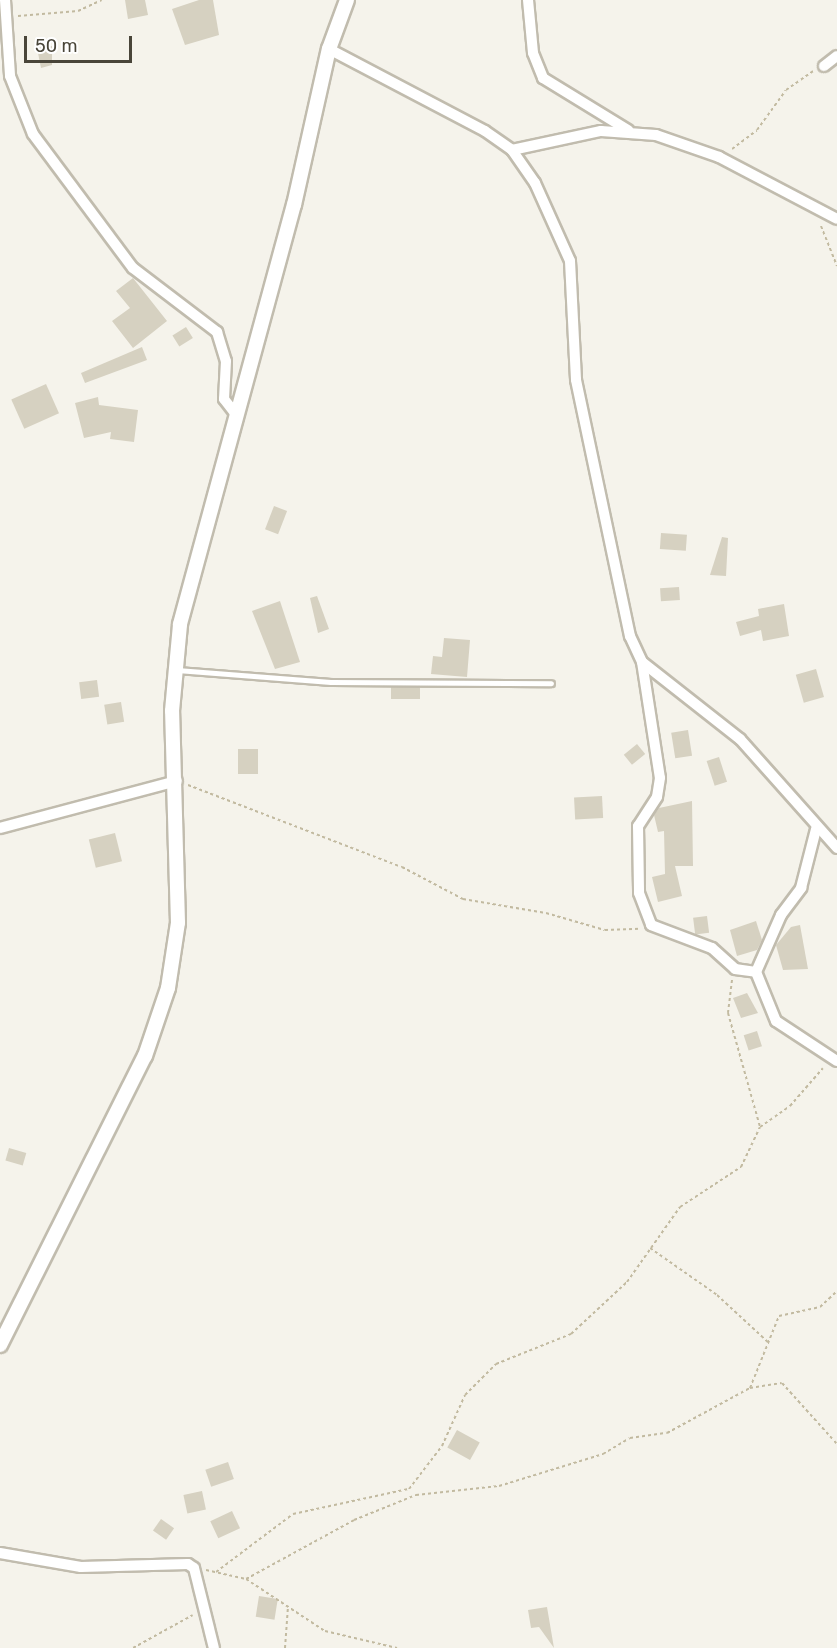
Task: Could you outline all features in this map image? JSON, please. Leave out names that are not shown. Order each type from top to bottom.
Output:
[{"type":"street","points":[[5,0],[9,76],[33,134],[133,268],[218,332],[226,361],[224,399],[234,412]]},
{"type":"street","points":[[0,1345],[145,1056],[168,988],[178,923],[177,781],[172,670],[234,412],[294,206],[329,49],[347,0]]},
{"type":"street","points":[[528,0],[533,53],[543,78],[628,130],[719,156],[837,219]]},
{"type":"street","points":[[329,49],[512,150],[535,183],[570,261],[576,380],[606,503],[622,606],[642,662],[660,778],[657,797],[638,826],[639,893],[651,925],[712,948],[735,969],[756,972]]},
{"type":"street","points":[[824,66],[837,56]]},
{"type":"street","points":[[512,150],[578,135],[628,130]]},
{"type":"street","points":[[642,662],[740,739],[816,829],[837,848]]},
{"type":"street","points":[[0,828],[177,781]]},
{"type":"street","points":[[816,829],[801,888],[782,915],[756,972],[776,1021],[833,1063]]},
{"type":"street","points":[[0,1552],[81,1567],[177,1562],[194,1568],[214,1648]]},
{"type":"lane","points":[[172,670],[331,682],[551,683]]},
{"type":"path","points":[[5,17],[78,12],[102,0]]},
{"type":"path","points":[[719,156],[757,130],[786,90],[824,66]]},
{"type":"path","points":[[816,209],[837,266]]},
{"type":"path","points":[[177,781],[392,862],[463,899],[546,913],[605,930],[651,925]]},
{"type":"path","points":[[735,969],[728,1013],[760,1127]]},
{"type":"path","points":[[216,1572],[293,1514],[409,1489],[442,1446],[465,1395],[496,1364],[571,1334],[627,1282],[680,1207],[741,1167],[760,1127],[790,1106],[806,1082],[833,1063]]},
{"type":"path","points":[[651,1248],[717,1295],[769,1343]]},
{"type":"path","points":[[750,1388],[779,1316],[820,1307],[837,1291]]},
{"type":"path","points":[[246,1579],[354,1520],[416,1495],[499,1486],[585,1460],[630,1438],[667,1433],[750,1388],[782,1383],[837,1444]]},
{"type":"path","points":[[194,1568],[246,1579],[325,1631],[397,1648]]},
{"type":"path","points":[[285,1648],[288,1606]]},
{"type":"path","points":[[132,1648],[203,1608]]},
{"type":"building","points":[[125,0],[145,0],[148,15],[128,19]]},
{"type":"building","points":[[199,0],[213,0],[219,35],[185,45],[172,9]]},
{"type":"building","points":[[52,46],[52,65],[41,68],[37,48]]},
{"type":"building","points":[[133,278],[167,321],[133,348],[112,321],[130,308],[116,291]]},
{"type":"building","points":[[186,327],[193,338],[179,347],[172,335]]},
{"type":"building","points":[[142,347],[147,360],[85,383],[81,373]]},
{"type":"building","points":[[46,384],[59,413],[24,429],[11,399]]},
{"type":"building","points":[[98,397],[99,405],[138,410],[134,442],[110,439],[111,432],[84,438],[75,403]]},
{"type":"building","points":[[274,506],[287,511],[278,534],[265,529]]},
{"type":"building","points":[[661,533],[687,535],[686,551],[660,549]]},
{"type":"building","points":[[722,537],[728,538],[726,576],[710,575]]},
{"type":"building","points":[[679,587],[680,600],[661,601],[660,588]]},
{"type":"building","points":[[317,596],[329,629],[318,633],[310,598]]},
{"type":"building","points":[[280,601],[300,662],[275,669],[252,611]]},
{"type":"building","points":[[784,604],[789,636],[763,641],[761,630],[740,636],[736,622],[759,616],[758,609]]},
{"type":"building","points":[[444,638],[470,640],[467,677],[431,674],[433,656],[442,657]]},
{"type":"building","points":[[816,669],[824,697],[804,703],[796,675]]},
{"type":"building","points":[[97,680],[99,697],[81,699],[79,682]]},
{"type":"building","points":[[391,687],[420,687],[420,699],[391,699]]},
{"type":"building","points":[[121,702],[124,722],[107,724],[104,705]]},
{"type":"building","points":[[688,730],[692,756],[675,758],[671,733]]},
{"type":"building","points":[[637,744],[645,754],[632,765],[624,755]]},
{"type":"building","points":[[238,749],[258,749],[258,774],[238,774]]},
{"type":"building","points":[[719,757],[727,782],[715,786],[707,761]]},
{"type":"building","points":[[602,796],[603,818],[575,819],[574,797]]},
{"type":"building","points":[[692,801],[693,866],[675,866],[682,896],[658,902],[652,877],[665,874],[664,831],[658,832],[654,815],[659,808]]},
{"type":"building","points":[[115,833],[122,861],[96,868],[89,840]]},
{"type":"building","points":[[707,916],[709,933],[695,935],[693,918]]},
{"type":"building","points":[[756,921],[762,940],[757,950],[737,956],[730,930]]},
{"type":"building","points":[[800,925],[808,969],[783,970],[776,945],[791,927]]},
{"type":"building","points":[[747,993],[758,1013],[741,1018],[733,998]]},
{"type":"building","points":[[757,1031],[762,1046],[749,1051],[744,1035]]},
{"type":"building","points":[[9,1148],[26,1153],[23,1165],[5,1160]]},
{"type":"building","points":[[457,1430],[480,1443],[470,1460],[447,1447]]},
{"type":"building","points":[[228,1462],[234,1479],[211,1487],[205,1470]]},
{"type":"building","points":[[202,1491],[206,1510],[187,1514],[183,1495]]},
{"type":"building","points":[[232,1511],[240,1528],[218,1538],[210,1521]]},
{"type":"building","points":[[161,1519],[174,1528],[166,1540],[153,1530]]},
{"type":"building","points":[[259,1596],[278,1599],[274,1620],[256,1617]]},
{"type":"building","points":[[547,1607],[554,1648],[539,1627],[531,1628],[528,1610]]}]
